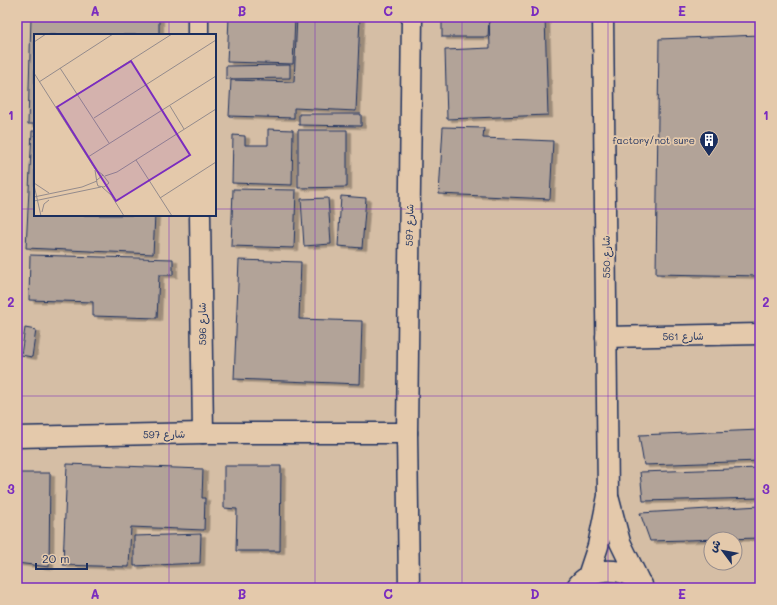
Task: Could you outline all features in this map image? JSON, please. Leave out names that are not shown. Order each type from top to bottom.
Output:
[{"type":"street","points":[[198,17],[198,34]]},
{"type":"street","name":"شارع 597","points":[[409,588],[407,433],[412,17]]},
{"type":"street","name":"شارع 550","points":[[578,584],[598,546],[608,496],[603,17]]},
{"type":"street","name":"شارع 596","points":[[200,216],[203,433]]},
{"type":"street","name":"شارع 561","points":[[606,337],[760,334]]},
{"type":"street","name":"شارع 597","points":[[17,437],[203,433],[407,433]]},
{"type":"street","name":"شارع 550","points":[[608,496],[620,542],[644,585]]},
{"type":"street","points":[[578,584],[600,571],[614,570],[628,574],[644,585]]},
{"type":"shaded area","points":[[17,17],[760,17],[760,588],[17,588]]},
{"type":"building","points":[[31,17],[159,17],[159,34],[34,34],[34,124],[28,124]]},
{"type":"building","points":[[229,17],[295,17],[293,64],[227,62]]},
{"type":"building","points":[[297,17],[360,17],[356,111],[294,108],[294,118],[229,116],[231,80],[294,82]]},
{"type":"building","points":[[442,17],[489,17],[488,37],[442,37]]},
{"type":"building","points":[[489,17],[545,17],[548,115],[447,119],[445,50],[490,48]]},
{"type":"building","name":"factory/not sure","points":[[760,35],[760,276],[656,274],[659,39]]},
{"type":"building","points":[[290,65],[290,78],[226,79],[226,66]]},
{"type":"building","points":[[299,114],[361,114],[361,126],[299,125]]},
{"type":"building","points":[[443,127],[484,128],[483,138],[553,141],[550,199],[439,194]]},
{"type":"building","points":[[268,129],[293,130],[292,185],[232,183],[233,135],[245,136],[245,145],[268,145]]},
{"type":"building","points":[[298,130],[347,130],[347,187],[298,188]]},
{"type":"building","points":[[32,131],[34,131],[34,216],[155,216],[153,254],[26,248]]},
{"type":"building","points":[[233,189],[296,190],[294,248],[231,246]]},
{"type":"building","points":[[341,196],[366,198],[362,248],[338,246]]},
{"type":"building","points":[[328,198],[331,244],[304,246],[301,199]]},
{"type":"building","points":[[30,255],[173,259],[173,275],[159,275],[157,318],[93,316],[93,302],[29,300]]},
{"type":"building","points":[[239,260],[301,262],[299,319],[362,321],[360,384],[234,379]]},
{"type":"building","points":[[25,328],[36,330],[32,357],[21,355]]},
{"type":"building","points":[[760,430],[760,461],[644,465],[639,435]]},
{"type":"building","points":[[67,464],[203,469],[202,498],[205,498],[204,530],[131,527],[129,567],[63,565]]},
{"type":"building","points":[[224,466],[281,466],[280,551],[236,551],[237,509],[224,508]]},
{"type":"building","points":[[760,468],[760,498],[643,501],[640,472]]},
{"type":"building","points":[[17,473],[50,473],[49,567],[17,563]]},
{"type":"building","points":[[760,506],[760,538],[743,538],[743,531],[703,531],[703,540],[650,541],[640,513]]},
{"type":"building","points":[[201,534],[200,563],[134,566],[134,536]]},
{"type":"place","name":"factory/not sure","points":[[709,157]]}]
